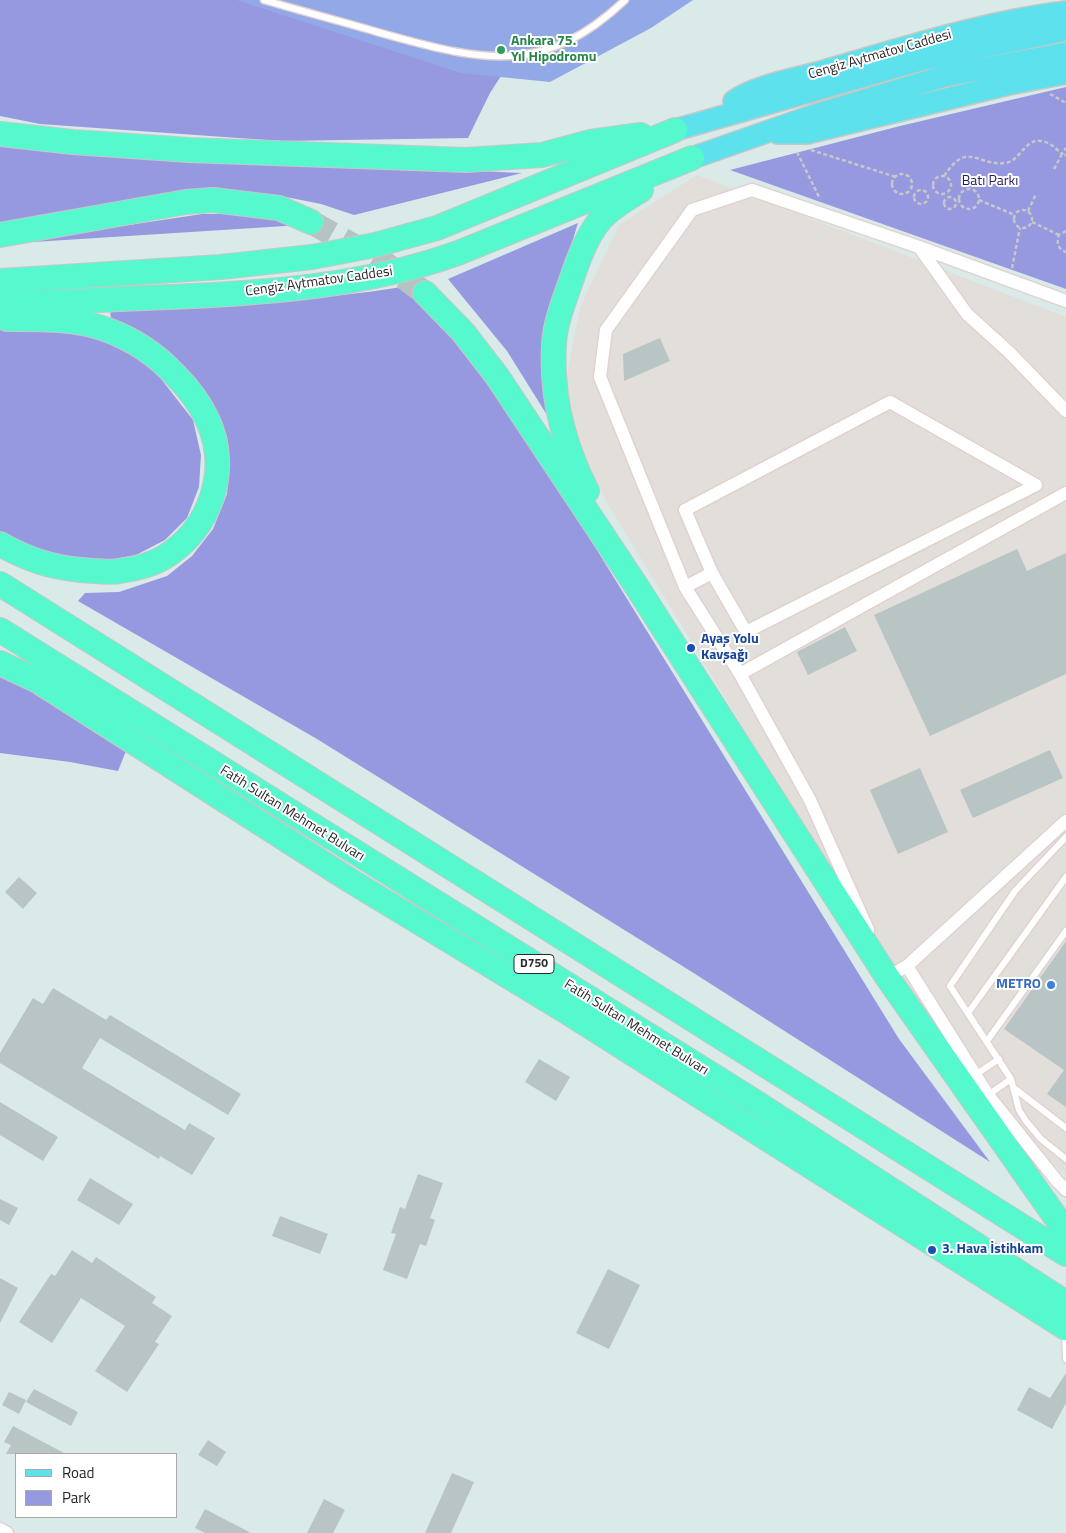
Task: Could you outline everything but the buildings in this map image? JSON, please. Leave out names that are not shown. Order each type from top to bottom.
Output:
[{"type":"highway","points":[[0,134],[73,142],[198,150],[466,160],[542,156],[590,142],[675,130]]},
{"type":"highway","name":"Cengiz Aytmatov Caddesi","points":[[0,281],[221,267],[312,257],[375,245],[437,228],[675,130]]},
{"type":"highway","points":[[635,584],[573,463],[562,426],[555,371],[554,342],[562,305],[576,265],[590,235],[601,219],[628,198],[692,158]]},
{"type":"highway","name":"Cengiz Aytmatov Caddesi","points":[[0,305],[225,294],[297,288],[387,274],[418,267],[458,253],[692,158]]},
{"type":"highway","points":[[0,234],[186,202],[213,200],[279,208],[311,222]]},
{"type":"highway","points":[[425,293],[463,332],[497,376],[896,972],[1066,1232]]},
{"type":"highway","points":[[0,319],[38,319],[102,328],[124,336],[155,354],[188,388],[202,409],[208,421],[215,449],[217,474],[212,501],[198,526],[180,546],[168,554],[140,567],[118,572],[50,566],[22,556],[0,544]]},
{"type":"highway","name":"D750","points":[[0,584],[1066,1254]]},
{"type":"highway","name":"Fatih Sultan Mehmet Bulvarı","points":[[0,630],[752,1100],[1065,1315]]},
{"type":"highway","points":[[0,663],[94,706],[190,764],[260,793]]},
{"type":"highway","points":[[42,682],[351,881],[1065,1315]]},
{"type":"main road","name":"Cengiz Aytmatov Caddesi","points":[[703,122],[739,97],[769,87],[999,23],[1066,12]]},
{"type":"main road","name":"Cengiz Aytmatov Caddesi","points":[[675,130],[921,60],[1066,30]]},
{"type":"main road","name":"Cengiz Aytmatov Caddesi","points":[[692,158],[815,115],[945,76],[1066,53]]},
{"type":"main road","name":"Cengiz Aytmatov Caddesi","points":[[763,134],[807,134],[1008,84],[1066,73]]},
{"type":"street","points":[[1066,301],[918,247],[752,190],[692,210],[606,330],[600,377],[685,587],[740,674],[810,800],[871,937],[988,1095],[1066,1190]]},
{"type":"street","points":[[918,247],[967,314],[1009,352],[1066,410]]},
{"type":"street","points":[[890,402],[1036,485],[746,632],[712,573],[685,510],[890,402]]},
{"type":"street","points":[[740,674],[1066,493]]},
{"type":"street","points":[[685,587],[712,573]]},
{"type":"street","points":[[896,972],[1066,821]]},
{"type":"street","points":[[0,1529],[7,1533]]},
{"type":"lane","points":[[264,0],[448,52],[494,58],[526,54],[556,47],[581,35],[604,20],[625,0]]},
{"type":"lane","points":[[1066,838],[1015,891],[950,986],[1011,1078],[1019,1110],[1041,1139],[1066,1159]]},
{"type":"lane","points":[[968,1013],[1066,877]]},
{"type":"lane","points":[[987,1041],[1066,931]]},
{"type":"lane","points":[[975,1075],[999,1059]]},
{"type":"lane","points":[[988,1095],[1011,1078]]},
{"type":"lane","points":[[1014,1088],[1066,1128]]},
{"type":"lane","points":[[1065,1315],[1066,1359]]},
{"type":"path","points":[[1045,92],[1066,103]]},
{"type":"path","points":[[933,189],[934,180],[939,176],[944,176],[952,165],[962,158],[973,157],[993,163],[1009,162],[1026,145],[1033,142],[1048,143],[1064,155]]},
{"type":"path","points":[[1054,169],[1064,155],[1066,148]]},
{"type":"path","points":[[810,149],[896,176],[902,174],[908,176],[912,182],[911,189],[904,194],[897,193],[892,185],[896,176]]},
{"type":"path","points":[[797,152],[822,203]]},
{"type":"path","points":[[944,176],[951,183],[950,189],[946,194]]},
{"type":"path","points":[[911,189],[916,192],[920,190],[927,192],[933,189]]},
{"type":"path","points":[[933,189],[940,194],[946,194]]},
{"type":"path","points":[[948,198],[944,204],[948,209],[954,208],[957,201],[960,194],[969,189],[977,193],[979,200],[976,206],[971,209],[964,208],[957,201],[952,197],[948,198]]},
{"type":"path","points":[[916,192],[915,201],[921,205],[927,202],[927,192]]},
{"type":"path","points":[[946,194],[948,198]]},
{"type":"path","points":[[1028,211],[1036,194]]},
{"type":"path","points":[[979,200],[1015,215]]},
{"type":"path","points":[[1019,211],[1028,211],[1032,215],[1032,222],[1027,228],[1020,228],[1014,221],[1015,215],[1019,211]]},
{"type":"path","points":[[1032,222],[1060,235]]},
{"type":"path","points":[[1011,270],[1020,228]]},
{"type":"path","points":[[1066,231],[1060,235],[1058,246],[1066,252]]},
{"type":"shaded area","name":"Ankara 75. Yıl Hipodromu","points":[[237,0],[693,0],[651,28],[550,82],[461,73]]},
{"type":"shaded area","points":[[697,175],[1066,317],[1066,1175],[989,1109],[836,881],[606,501],[577,439],[566,380],[580,307],[619,225]]},
{"type":"green space","points":[[0,0],[400,0],[530,31],[490,93],[468,138],[281,141],[40,124],[0,116]]},
{"type":"green space","name":"Batı Parkı","points":[[1066,87],[1066,289],[730,170],[900,126]]},
{"type":"green space","points":[[0,141],[118,154],[522,173],[354,215],[321,204],[291,198],[257,193],[227,192],[0,225]]},
{"type":"green space","points":[[202,214],[255,214],[301,225],[2,244]]},
{"type":"green space","points":[[578,223],[557,291],[552,423],[507,351],[448,279]]},
{"type":"green space","points":[[409,286],[503,398],[899,1039],[990,1162],[692,972],[317,739],[78,601],[85,593],[119,592],[167,576],[192,556],[213,529],[227,494],[229,469],[227,437],[212,403],[167,352],[111,321],[110,308],[297,299]]},
{"type":"green space","points":[[0,325],[99,337],[151,366],[193,420],[201,455],[199,487],[187,518],[165,540],[136,555],[92,563],[40,552],[0,535]]},
{"type":"green space","points":[[0,677],[40,694],[128,746],[118,771],[70,762],[0,753]]},
{"type":"tunnel","points":[[311,222],[383,262],[425,293]]},
{"type":"place","name":"Ankara 75. Yıl Hipodromu","points":[[501,50]]},
{"type":"place","name":"Ayaş Yolu Kavşağı","points":[[691,648]]},
{"type":"place","name":"METRO","points":[[1051,985]]},
{"type":"place","name":"3. Hava İstihkam","points":[[932,1250]]}]
